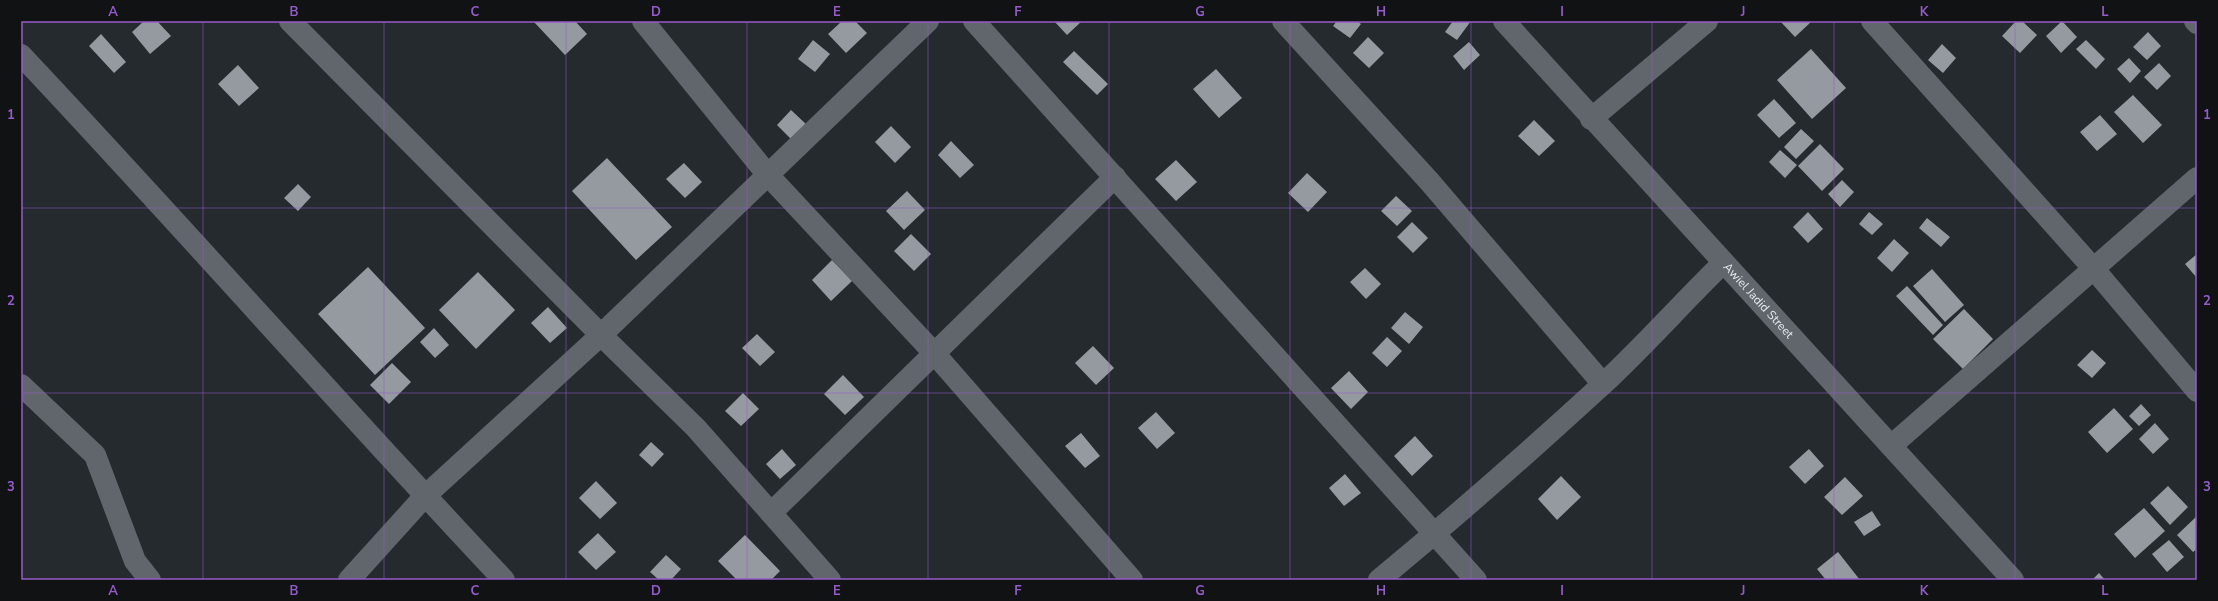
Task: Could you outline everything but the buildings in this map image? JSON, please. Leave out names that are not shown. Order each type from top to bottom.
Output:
[{"type":"street","points":[[290,21],[601,335],[696,428],[772,513],[827,579]]},
{"type":"street","points":[[643,21],[767,174],[934,353],[1132,580]]},
{"type":"street","points":[[349,580],[425,496],[601,335],[928,21]]},
{"type":"street","points":[[974,21],[1476,580]]},
{"type":"street","points":[[1283,21],[1429,181],[1603,384]]},
{"type":"street","name":"Awiel Jadid Street","points":[[1504,21],[1591,119],[2013,580]]},
{"type":"street","points":[[1591,119],[1707,21]]},
{"type":"street","points":[[1872,21],[2093,268],[2197,391]]},
{"type":"street","points":[[21,55],[146,188],[425,496],[504,580]]},
{"type":"street","points":[[772,513],[1115,177]]},
{"type":"street","points":[[1891,446],[2197,178]]},
{"type":"street","points":[[1379,580],[1435,533],[1603,384],[1723,263]]},
{"type":"street","points":[[21,385],[95,455],[135,561],[150,580]]}]
